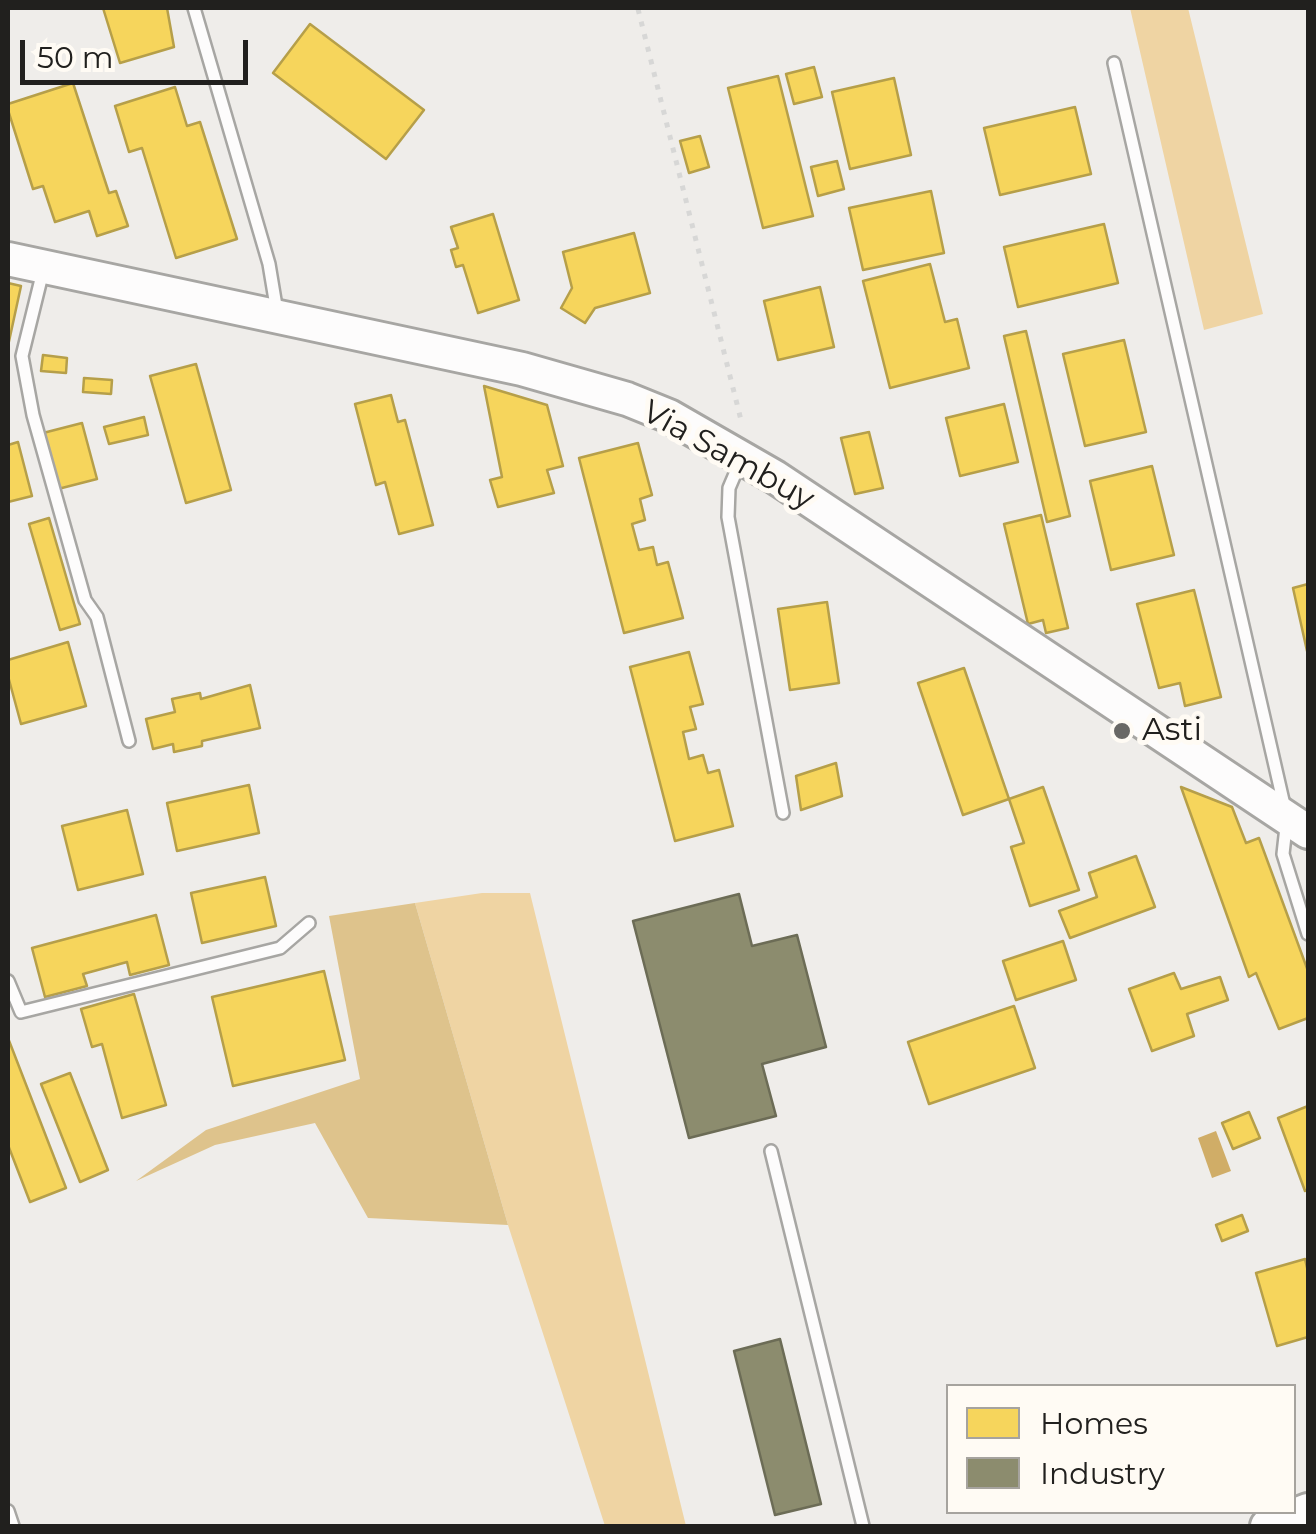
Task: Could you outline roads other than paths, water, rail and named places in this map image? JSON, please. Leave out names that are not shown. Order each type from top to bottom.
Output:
[{"type":"street","name":"Via Sambuy","points":[[8,260],[580,384],[669,416],[739,454],[1298,825]]},
{"type":"street","points":[[1267,1526],[1308,1510]]},
{"type":"lane","points":[[194,8],[269,264],[278,316]]},
{"type":"lane","points":[[1114,63],[1298,825],[1282,854],[1308,934]]},
{"type":"lane","points":[[44,267],[22,356],[29,395],[85,600],[96,617],[130,741]]},
{"type":"lane","points":[[739,454],[729,488],[728,517],[782,813]]},
{"type":"lane","points":[[8,981],[21,1012],[280,948],[309,923]]},
{"type":"lane","points":[[771,1151],[864,1526]]},
{"type":"lane","points":[[8,1511],[13,1526]]},
{"type":"place","name":"Asti","points":[[1122,731]]}]
